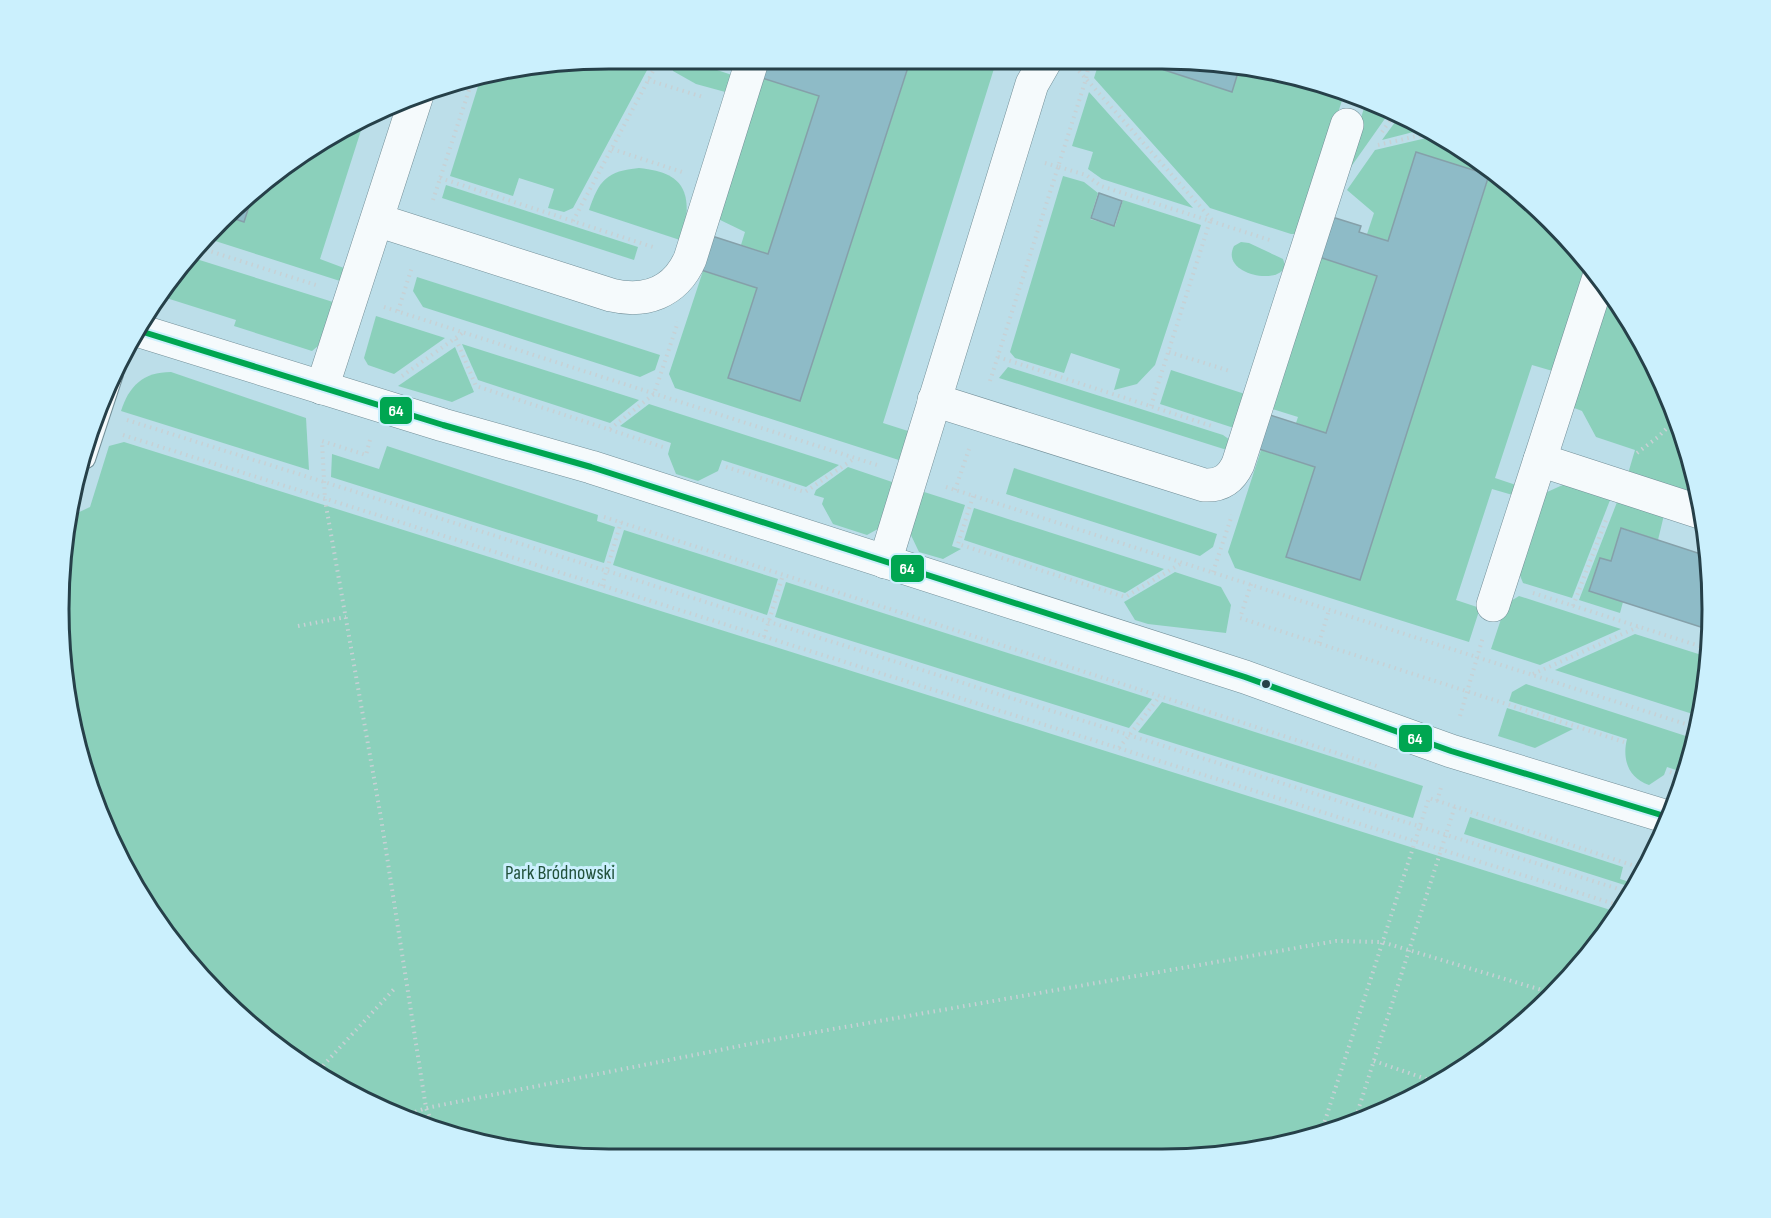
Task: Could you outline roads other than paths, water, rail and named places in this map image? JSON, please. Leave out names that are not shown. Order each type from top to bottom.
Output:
[{"type":"street","points":[[377,219],[620,297],[656,295],[685,267],[750,69]]},
{"type":"street","points":[[885,562],[927,432],[934,400],[1032,84],[1051,69]]},
{"type":"street","points":[[322,388],[414,106]]},
{"type":"street","points":[[934,400],[1209,485],[1226,480],[1233,474],[1247,437],[1347,125]]},
{"type":"street","points":[[1497,594],[1596,288]]},
{"type":"street","points":[[145,333],[322,388],[388,393],[591,467],[1245,677],[1340,713],[1482,761],[1661,815]]},
{"type":"street","points":[[1540,460],[1693,510]]},
{"type":"park label","name":"Park Bródnowski","points":[[560,873]]}]
